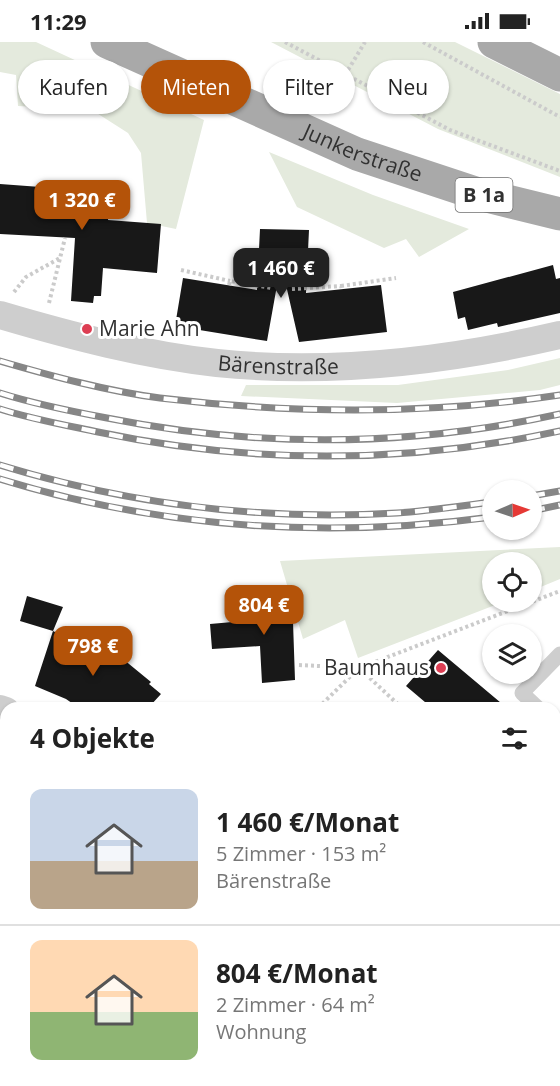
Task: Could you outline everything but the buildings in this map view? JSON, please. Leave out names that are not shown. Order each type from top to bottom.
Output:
[{"type":"main road","name":"Junkerstraße","points":[[107,42],[357,154],[475,193],[560,214]]},
{"type":"main road","points":[[494,42],[560,75]]},
{"type":"street","name":"Bärenstraße","points":[[3,308],[148,353],[218,363],[339,366],[404,363],[482,353],[560,335]]},
{"type":"lane","points":[[532,702],[522,693],[560,654]]},
{"type":"path","points":[[285,42],[318,60]]},
{"type":"path","points":[[354,60],[365,42]]},
{"type":"path","points":[[423,42],[560,117]]},
{"type":"path","points":[[355,80],[450,130],[560,171]]},
{"type":"path","points":[[50,300],[65,238]]},
{"type":"path","points":[[3,308],[26,277],[60,258]]},
{"type":"path","points":[[181,270],[229,283],[272,288]]},
{"type":"path","points":[[292,289],[341,287],[396,278]]},
{"type":"path","points":[[324,702],[359,668],[560,591]]},
{"type":"path","points":[[299,664],[359,668],[396,702]]},
{"type":"shaded area","points":[[0,42],[36,42],[75,60],[18,60],[18,106],[16,75],[0,72]]},
{"type":"shaded area","points":[[271,42],[455,42],[560,94],[560,177],[438,129],[409,114],[449,114],[449,60],[367,60],[367,92],[355,86],[355,60],[306,60]]},
{"type":"shaded area","points":[[129,85],[141,91],[141,114],[191,114],[204,120],[176,229],[147,223],[141,153],[128,133],[98,114],[129,114]]},
{"type":"shaded area","points":[[269,152],[373,195],[469,229],[419,257],[406,239],[384,248],[297,207]]},
{"type":"shaded area","points":[[560,358],[560,385],[540,390],[397,403],[241,396],[246,385],[398,385],[508,370]]},
{"type":"shaded area","points":[[560,547],[560,579],[542,586],[542,552],[482,552],[482,610],[358,658],[345,620],[303,639],[280,561]]},
{"type":"railway","points":[[0,361],[140,395],[260,407],[410,409],[510,402],[560,395]]},
{"type":"railway","points":[[0,393],[66,410],[163,428],[277,439],[334,440],[447,433],[560,414]]},
{"type":"railway","points":[[0,409],[98,432],[155,442],[213,450],[271,454],[329,456],[445,450],[560,431]]},
{"type":"railway","points":[[0,465],[97,490],[196,507],[246,512],[347,515],[432,510],[482,503]]},
{"type":"railway","points":[[0,479],[60,496],[121,509],[244,525],[306,528],[368,527],[430,524],[482,518]]},
{"type":"railway","points":[[542,494],[560,491]]},
{"type":"railway","points":[[542,509],[560,505]]},
{"type":"place","name":"Marie Ahn","points":[[87,329]]},
{"type":"place","name":"Baumhaus","points":[[441,668]]}]
